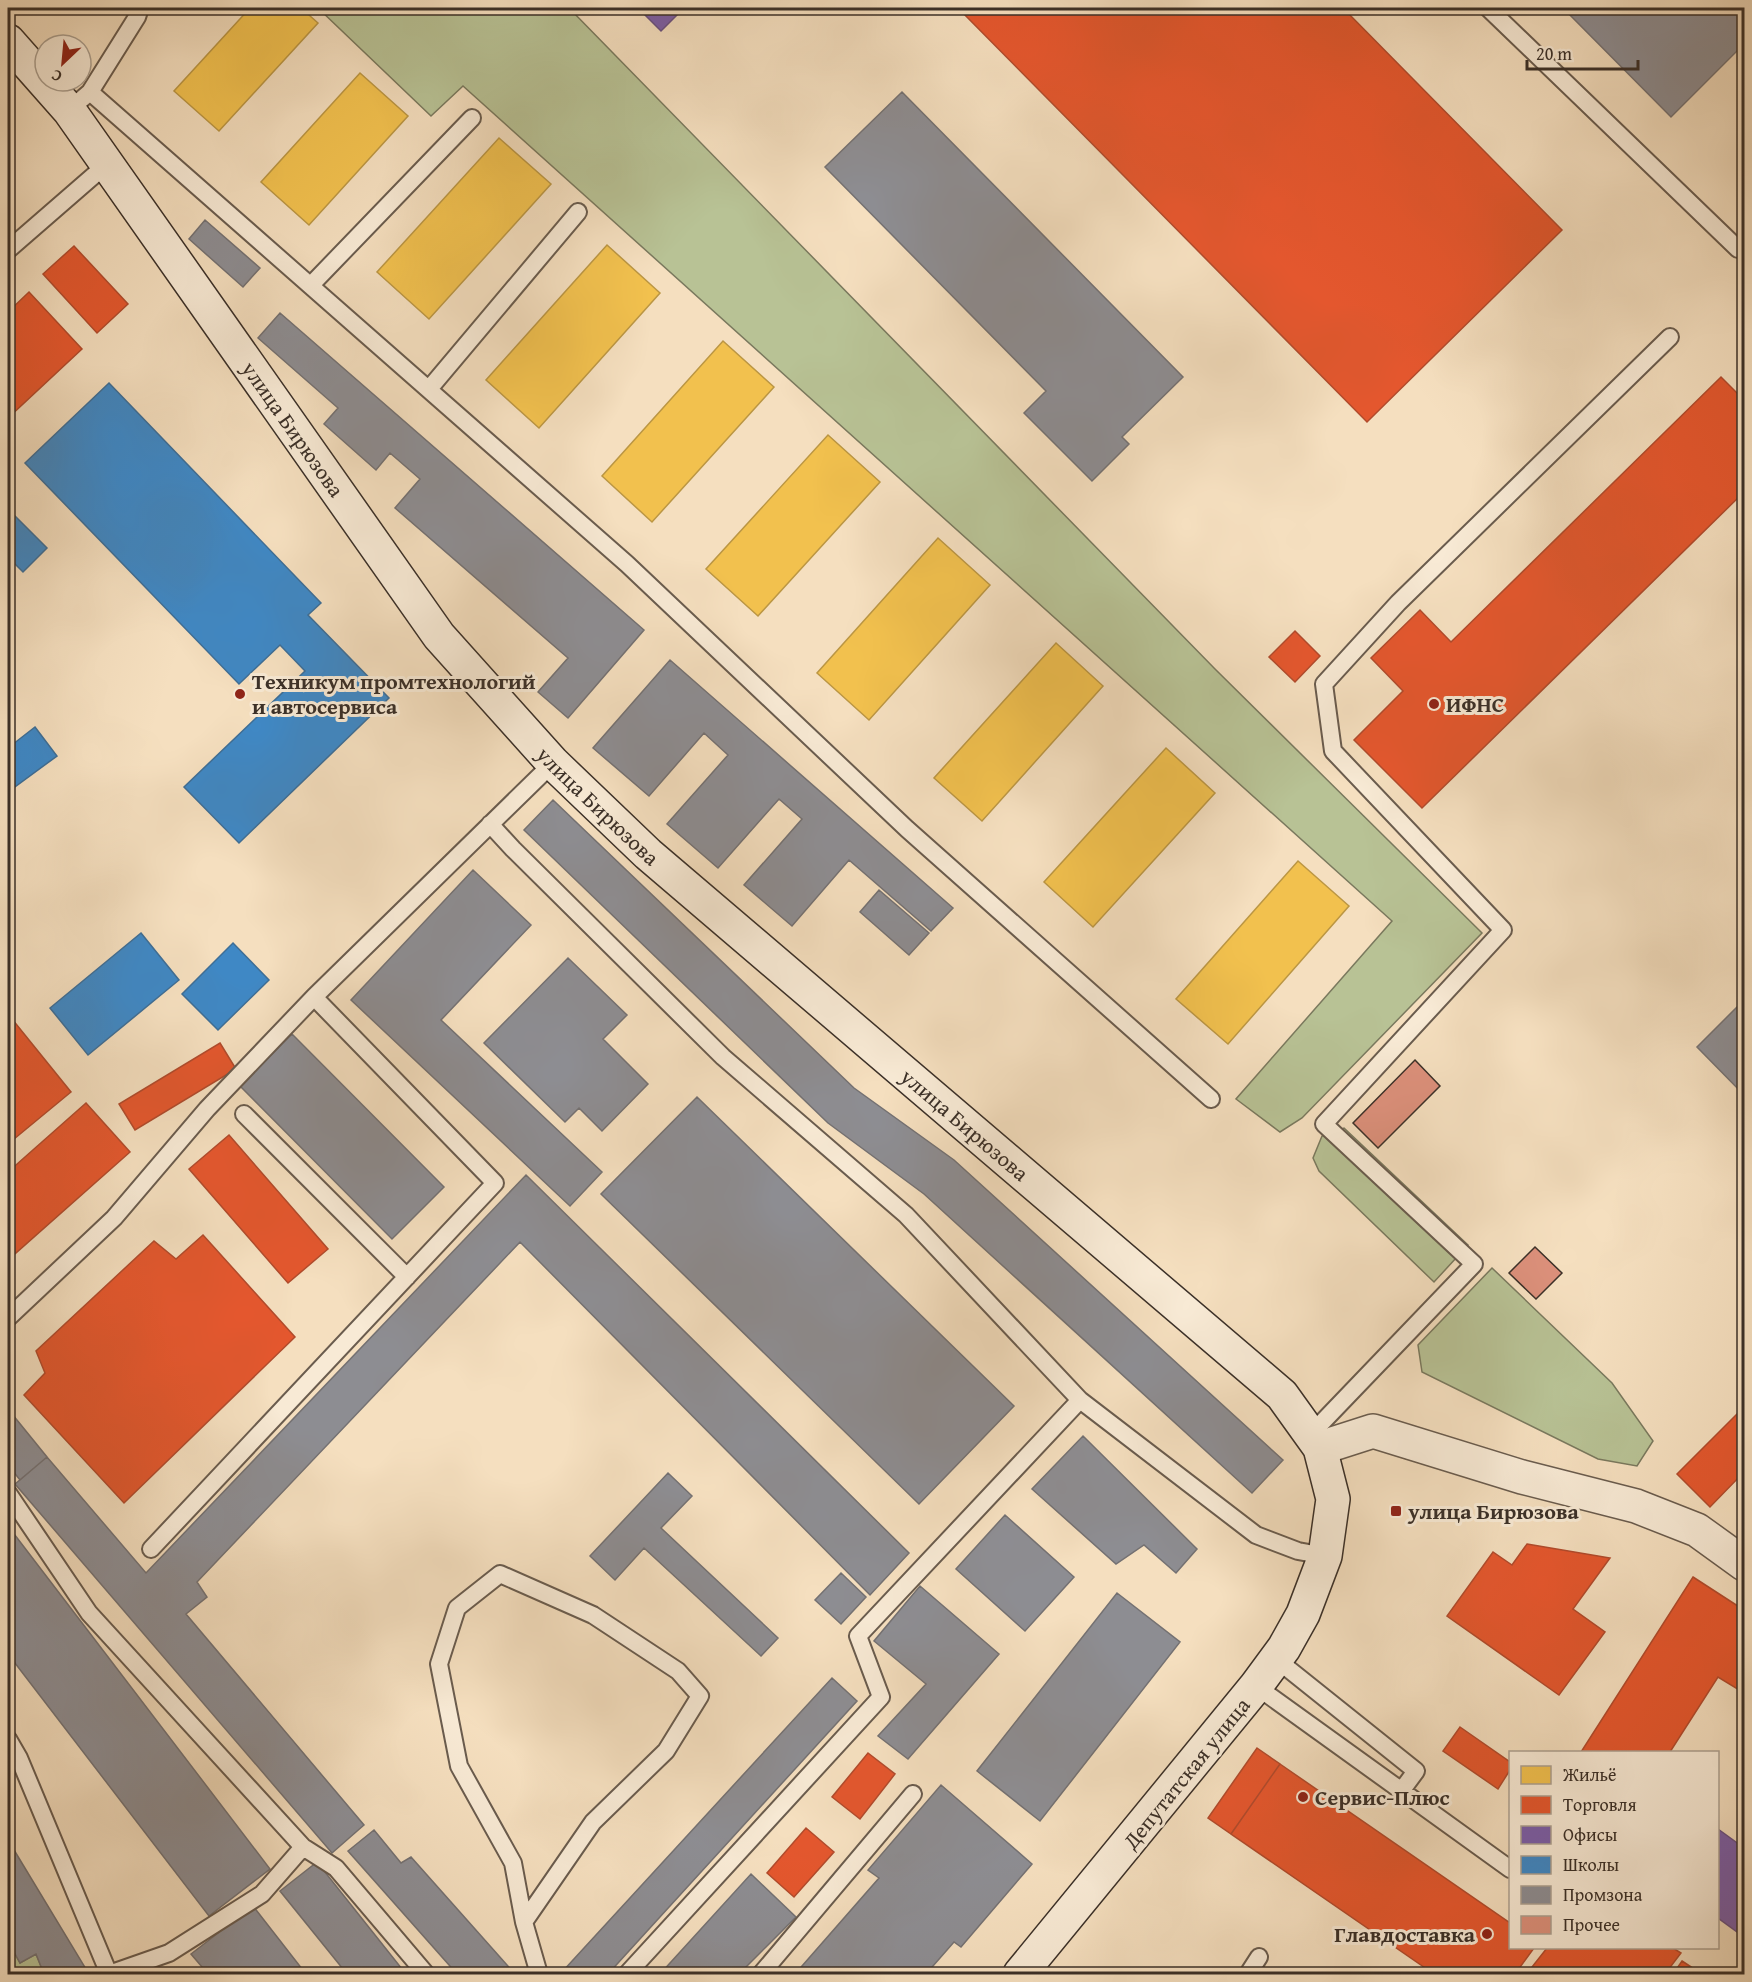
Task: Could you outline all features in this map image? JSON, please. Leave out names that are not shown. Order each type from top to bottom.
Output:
[{"type":"main road","name":"улица Бирюзова","points":[[8,41],[80,101],[107,164],[439,636],[552,763],[648,854],[1281,1395],[1315,1442],[1333,1499],[1325,1556]]},
{"type":"main road","points":[[1315,1442],[1373,1431],[1522,1477],[1636,1506],[1697,1530],[1744,1564]]},
{"type":"main road","name":"Депутатская улица","points":[[1020,1974],[1276,1659],[1303,1614],[1325,1556]]},
{"type":"lane","points":[[140,8],[137,17],[80,101],[311,285],[429,389],[627,564],[907,829],[1211,1099]]},
{"type":"lane","points":[[1488,8],[1738,249],[1744,242]]},
{"type":"lane","points":[[311,285],[472,118]]},
{"type":"lane","points":[[8,250],[107,164]]},
{"type":"lane","points":[[429,389],[578,212]]},
{"type":"lane","points":[[1315,1442],[1474,1264],[1324,1124],[1503,930],[1333,751],[1324,684],[1398,603],[1670,337]]},
{"type":"lane","points":[[8,1318],[114,1218],[207,1109],[314,997],[552,763]]},
{"type":"lane","points":[[490,824],[723,1057],[906,1215],[1080,1400],[1256,1535],[1298,1551],[1325,1556]]},
{"type":"lane","points":[[151,1550],[495,1183],[314,997]]},
{"type":"lane","points":[[244,1114],[407,1277]]},
{"type":"lane","points":[[627,1974],[881,1697],[858,1636],[1080,1400]]},
{"type":"lane","points":[[8,1493],[89,1613],[303,1846],[336,1868],[426,1974]]},
{"type":"lane","points":[[524,1922],[593,1822],[666,1751],[700,1696],[678,1671],[593,1615],[500,1574],[457,1608],[439,1664],[459,1766],[513,1863],[524,1922],[539,1974]]},
{"type":"lane","points":[[1276,1659],[1416,1771],[1402,1791]]},
{"type":"lane","points":[[1256,1686],[1509,1868]]},
{"type":"lane","points":[[8,1739],[19,1758],[109,1974],[169,1953],[262,1894],[303,1846]]},
{"type":"lane","points":[[761,1974],[913,1794]]},
{"type":"lane","points":[[1248,1974],[1259,1957]]},
{"type":"green space","points":[[318,8],[569,8],[1215,669],[1482,933],[1302,1118],[1280,1132],[1236,1099],[1392,921],[463,86],[431,116]]},
{"type":"green space","points":[[1344,1128],[1468,1245],[1434,1282],[1319,1171],[1313,1158],[1322,1136]]},
{"type":"green space","points":[[1492,1268],[1612,1383],[1653,1441],[1637,1466],[1598,1459],[1422,1372],[1418,1345]]},
{"type":"green space","points":[[8,1941],[20,1963],[36,1954],[44,1974],[8,1974]]},
{"type":"building: Жильё","points":[[250,8],[301,8],[318,23],[219,131],[174,91]]},
{"type":"building: Жильё","points":[[360,73],[408,116],[309,225],[261,182]]},
{"type":"building: Жильё","points":[[499,138],[551,184],[429,319],[377,272]]},
{"type":"building: Жильё","points":[[607,245],[660,293],[539,428],[486,380]]},
{"type":"building: Жильё","points":[[723,341],[774,387],[652,522],[602,476]]},
{"type":"building: Жильё","points":[[828,435],[880,482],[758,616],[706,569]]},
{"type":"building: Жильё","points":[[938,538],[990,585],[869,720],[817,673]]},
{"type":"building: Жильё","points":[[1056,643],[1103,686],[982,821],[934,778]]},
{"type":"building: Жильё","points":[[1166,748],[1215,793],[1093,927],[1044,882]]},
{"type":"building: Жильё","points":[[1298,861],[1349,906],[1228,1044],[1176,999]]},
{"type":"building: Торговля","points":[[958,8],[1343,8],[1562,230],[1367,422]]},
{"type":"building: Торговля","points":[[74,246],[128,304],[97,333],[43,274]]},
{"type":"building: Торговля","points":[[29,292],[82,349],[8,418],[8,312]]},
{"type":"building: Торговля","points":[[1721,377],[1744,400],[1744,492],[1422,808],[1354,740],[1403,691],[1371,658],[1420,610],[1451,642]]},
{"type":"building: Торговля","points":[[8,438],[14,445],[8,451]]},
{"type":"building: Торговля","points":[[1295,631],[1320,656],[1295,682],[1269,657]]},
{"type":"building: Торговля","points":[[8,1014],[71,1092],[8,1144]]},
{"type":"building: Торговля","points":[[220,1043],[236,1069],[135,1130],[119,1104]]},
{"type":"building: Торговля","points":[[86,1103],[130,1152],[8,1260],[8,1172]]},
{"type":"building: Торговля","points":[[229,1135],[328,1249],[288,1283],[189,1169]]},
{"type":"building: Торговля","points":[[203,1235],[295,1337],[124,1503],[24,1395],[45,1373],[36,1351],[154,1241],[176,1259]]},
{"type":"building: Торговля","points":[[1744,1407],[1744,1472],[1710,1507],[1677,1474]]},
{"type":"building: Торговля","points":[[1527,1544],[1610,1558],[1573,1609],[1605,1632],[1559,1695],[1447,1616],[1493,1552],[1512,1565]]},
{"type":"building: Торговля","points":[[1693,1577],[1744,1610],[1744,1693],[1718,1677],[1671,1751],[1582,1751]]},
{"type":"building: Торговля","points":[[1460,1727],[1509,1761],[1509,1772],[1498,1789],[1443,1751]]},
{"type":"building: Торговля","points":[[1257,1748],[1280,1764],[1231,1834],[1208,1818]]},
{"type":"building: Торговля","points":[[868,1753],[895,1774],[860,1819],[832,1797]]},
{"type":"building: Торговля","points":[[1280,1764],[1509,1922],[1509,1949],[1533,1949],[1515,1974],[1434,1974],[1231,1834]]},
{"type":"building: Торговля","points":[[806,1828],[834,1852],[794,1897],[767,1873]]},
{"type":"building: Торговля","points":[[1546,1949],[1675,1949],[1681,1953],[1665,1974],[1531,1974],[1528,1972]]},
{"type":"building: Торговля","points":[[1682,1961],[1702,1974],[1673,1974]]},
{"type":"building: Офисы","points":[[638,8],[684,8],[661,31]]},
{"type":"building: Офисы","points":[[1719,1830],[1744,1848],[1744,1937],[1719,1919]]},
{"type":"building: Школы","points":[[109,383],[321,603],[308,615],[389,698],[239,843],[184,787],[305,671],[280,645],[239,684],[25,463]]},
{"type":"building: Школы","points":[[8,509],[47,548],[23,572],[8,557]]},
{"type":"building: Школы","points":[[35,727],[57,756],[8,792],[8,748]]},
{"type":"building: Школы","points":[[141,933],[179,980],[88,1055],[50,1008]]},
{"type":"building: Школы","points":[[233,943],[269,980],[218,1030],[182,994]]},
{"type":"building: Промзона","points":[[1563,8],[1744,8],[1744,44],[1671,117]]},
{"type":"building: Промзона","points":[[902,92],[1183,377],[1122,437],[1129,444],[1092,481],[1024,413],[1046,391],[825,167]]},
{"type":"building: Промзона","points":[[205,220],[260,268],[243,287],[189,239]]},
{"type":"building: Промзона","points":[[280,313],[644,630],[568,718],[538,692],[568,658],[395,508],[420,479],[390,453],[376,470],[324,424],[338,408],[258,338]]},
{"type":"building: Промзона","points":[[670,660],[953,908],[931,931],[849,860],[792,926],[744,885],[802,819],[779,799],[718,868],[667,824],[728,755],[704,733],[649,796],[593,748]]},
{"type":"building: Промзона","points":[[553,800],[854,1088],[954,1160],[1283,1460],[1252,1493],[924,1194],[828,1123],[524,830]]},
{"type":"building: Промзона","points":[[473,870],[531,925],[441,1020],[602,1172],[570,1206],[351,1000]]},
{"type":"building: Промзона","points":[[879,890],[929,933],[909,955],[860,912]]},
{"type":"building: Промзона","points":[[568,958],[627,1015],[603,1039],[648,1084],[602,1131],[579,1108],[565,1122],[484,1043]]},
{"type":"building: Промзона","points":[[1744,1000],[1744,1095],[1697,1047]]},
{"type":"building: Промзона","points":[[292,1034],[444,1187],[392,1239],[240,1086]]},
{"type":"building: Промзона","points":[[697,1097],[1014,1406],[919,1504],[601,1194]]},
{"type":"building: Промзона","points":[[526,1175],[909,1553],[870,1595],[520,1242],[197,1582],[207,1597],[186,1614],[364,1825],[332,1853],[15,1484],[47,1457],[146,1573]]},
{"type":"building: Промзона","points":[[8,1409],[47,1457],[20,1480],[8,1465]]},
{"type":"building: Промзона","points":[[1083,1436],[1197,1549],[1176,1573],[1144,1545],[1116,1564],[1032,1489]]},
{"type":"building: Промзона","points":[[668,1473],[692,1496],[661,1528],[778,1638],[761,1656],[644,1548],[615,1580],[590,1556]]},
{"type":"building: Промзона","points":[[1005,1515],[1074,1577],[1025,1631],[956,1569]]},
{"type":"building: Промзона","points":[[8,1526],[270,1869],[209,1916],[8,1654]]},
{"type":"building: Промзона","points":[[841,1573],[866,1597],[841,1624],[815,1600]]},
{"type":"building: Промзона","points":[[920,1586],[999,1654],[908,1759],[878,1736],[926,1684],[874,1641]]},
{"type":"building: Промзона","points":[[1117,1593],[1180,1642],[1040,1821],[977,1771]]},
{"type":"building: Промзона","points":[[832,1678],[857,1701],[608,1974],[564,1974],[562,1972]]},
{"type":"building: Промзона","points":[[941,1785],[1032,1864],[961,1947],[954,1942],[926,1974],[795,1974],[879,1878],[868,1870]]},
{"type":"building: Промзона","points":[[374,1830],[401,1863],[411,1857],[515,1974],[457,1974],[348,1851]]},
{"type":"building: Промзона","points":[[8,1840],[88,1974],[44,1974],[36,1954],[20,1963],[8,1941]]},
{"type":"building: Промзона","points":[[317,1862],[406,1974],[347,1974],[280,1891]]},
{"type":"building: Промзона","points":[[751,1874],[796,1917],[739,1974],[660,1974]]},
{"type":"building: Промзона","points":[[253,1906],[306,1974],[208,1974],[191,1954]]},
{"type":"building: Прочее","points":[[1415,1060],[1440,1086],[1378,1148],[1353,1123]]},
{"type":"building: Прочее","points":[[1535,1247],[1562,1273],[1536,1299],[1509,1273]]},
{"type":"place","name":"Техникум промтехнологий и автосервиса","points":[[240,694]]},
{"type":"place","name":"ИФНС","points":[[1434,704]]},
{"type":"place","name":"улица Бирюзова","points":[[1396,1511]]},
{"type":"place","name":"Сервис-Плюс","points":[[1303,1797]]},
{"type":"place","name":"Главдоставка","points":[[1487,1934]]}]
